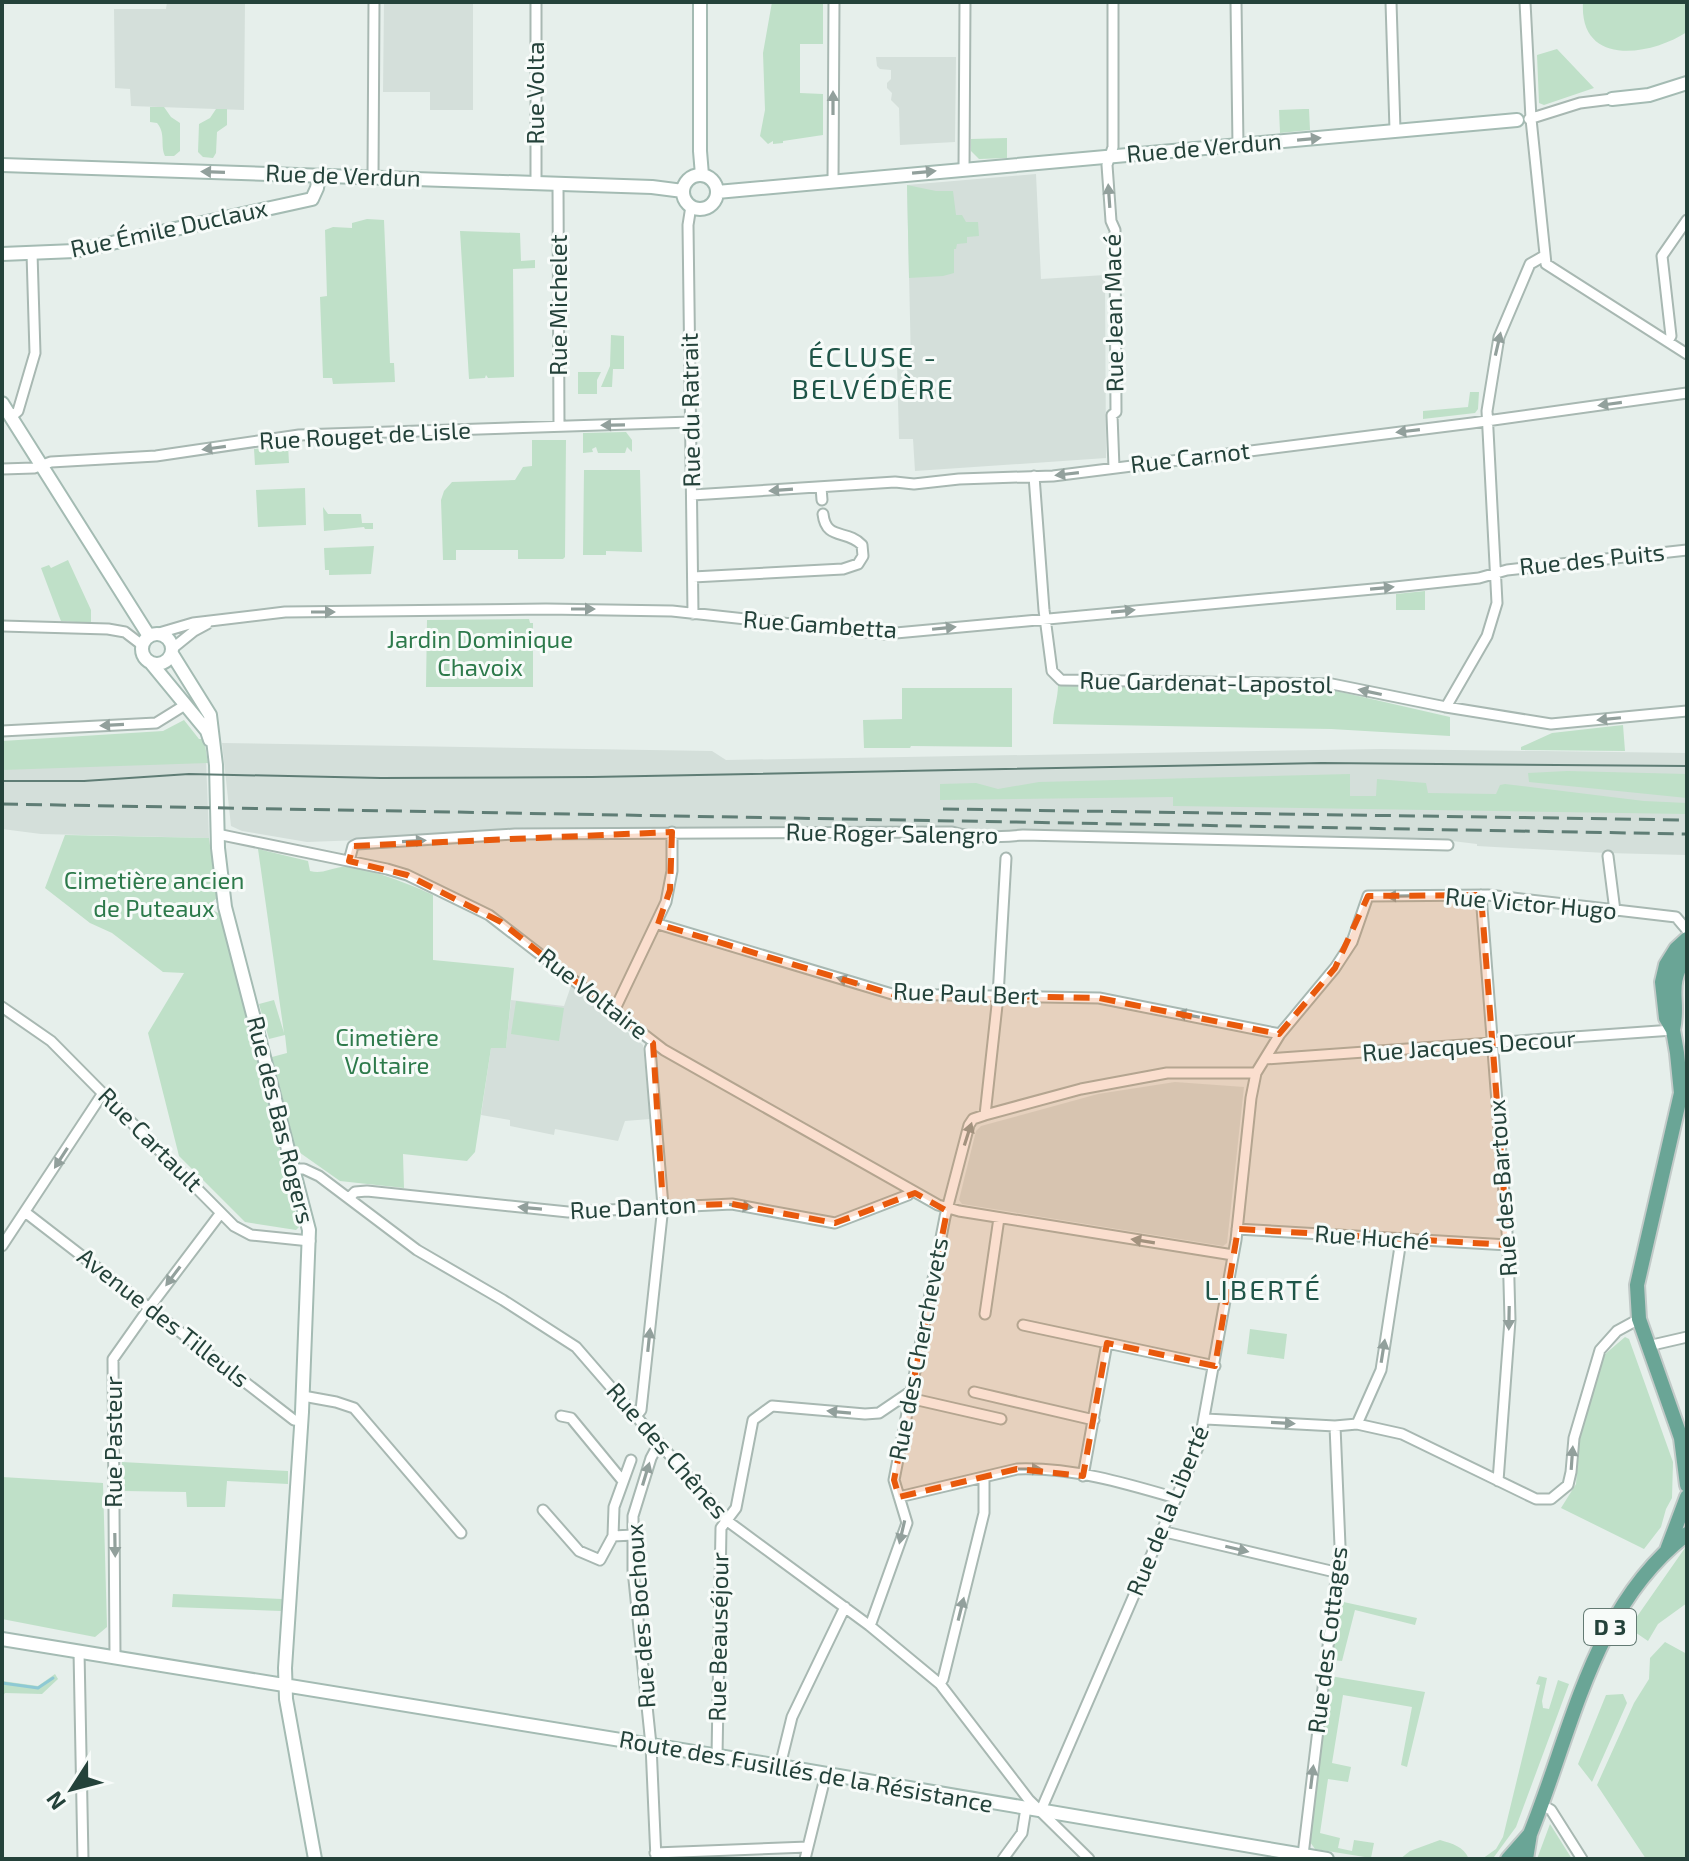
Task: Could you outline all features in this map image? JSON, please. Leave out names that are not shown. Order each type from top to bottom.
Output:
[{"type":"main road","points":[[1687,939],[1666,965],[1662,982],[1666,1018],[1673,1030],[1684,1092],[1682,1118],[1637,1285],[1639,1319],[1684,1441],[1687,1485]]},
{"type":"main road","points":[[1673,1030],[1677,1016],[1673,986],[1687,955]]},
{"type":"main road","name":"D 3","points":[[1667,1550],[1687,1497]]},
{"type":"main road","name":"D 3","points":[[1526,1859],[1530,1834],[1604,1636],[1667,1550],[1687,1534]]},
{"type":"main road","name":"D 3","points":[[1508,1859],[1530,1834]]},
{"type":"street","points":[[373,177],[374,2]]},
{"type":"street","name":"Rue Volta","points":[[536,2],[536,184]]},
{"type":"street","points":[[700,2],[702,175]]},
{"type":"street","points":[[833,181],[834,2]]},
{"type":"street","points":[[964,169],[965,2]]},
{"type":"street","name":"Rue Jean Macé","points":[[1113,2],[1113,147],[1107,165],[1111,221],[1115,230],[1114,468]]},
{"type":"street","points":[[1236,2],[1238,146]]},
{"type":"street","points":[[1391,2],[1395,130]]},
{"type":"street","points":[[1525,2],[1524,119],[1546,264],[1687,354]]},
{"type":"street","name":"Rue de Verdun","points":[[691,206],[698,209],[708,207],[716,199],[717,192],[1524,119],[1580,103],[1649,95],[1687,83]]},
{"type":"street","name":"Rue de Verdun","points":[[2,165],[662,187],[683,191]]},
{"type":"street","points":[[691,206],[683,191],[688,179],[702,175],[713,180],[717,192]]},
{"type":"street","name":"Rue Émile Duclaux","points":[[2,254],[75,251],[312,199],[319,176]]},
{"type":"street","name":"Rue Michelet","points":[[558,184],[559,426]]},
{"type":"street","name":"Rue du Ratrait","points":[[691,206],[688,225],[693,614]]},
{"type":"street","points":[[1668,341],[1671,336],[1662,256],[1687,220]]},
{"type":"street","points":[[11,417],[18,411],[35,353],[32,253]]},
{"type":"street","points":[[1446,707],[1487,636],[1497,603],[1486,421],[1499,337],[1530,264],[1544,256]]},
{"type":"street","name":"Rue Carnot","points":[[692,495],[1034,476],[1114,468],[1687,393]]},
{"type":"street","points":[[2,403],[150,638],[144,658],[151,663],[166,662],[172,651],[167,637],[150,638],[108,629],[2,626]]},
{"type":"street","name":"Rue Rouget de Lisle","points":[[40,465],[156,456],[299,435],[691,422]]},
{"type":"street","points":[[2,469],[28,469],[40,465]]},
{"type":"street","points":[[1034,476],[1046,618]]},
{"type":"street","points":[[821,487],[822,500]]},
{"type":"street","points":[[693,577],[843,569],[858,564],[863,556],[862,545],[854,538],[830,531],[824,523],[823,514]]},
{"type":"street","name":"Rue des Puits","points":[[1496,572],[1687,550]]},
{"type":"street","name":"Rue Gambetta","points":[[150,638],[193,623],[285,612],[546,609],[630,609],[885,634],[1395,587],[1479,578],[1496,572]]},
{"type":"street","name":"Rue Gambetta","points":[[172,651],[204,625],[237,617]]},
{"type":"street","name":"Rue Gardenat-Lapostol","points":[[1046,618],[1052,671],[1057,678],[1332,684],[1551,724],[1687,711]]},
{"type":"street","name":"Rue des Bas Rogers","points":[[172,651],[210,715],[225,907],[308,1219],[310,1241],[303,1396],[286,1686],[315,1859]]},
{"type":"street","name":"Rue des Bas Rogers","points":[[151,663],[207,731],[214,750]]},
{"type":"street","points":[[2,731],[156,723],[185,705]]},
{"type":"street","points":[[614,1011],[658,924],[670,890],[672,832]]},
{"type":"street","name":"Rue Roger Salengro","points":[[349,861],[353,846],[357,844],[515,834],[952,832],[975,837],[1023,835],[1448,845]]},
{"type":"street","name":"Rue Voltaire","points":[[217,834],[407,875],[489,915],[653,1043],[948,1209],[1233,1255]]},
{"type":"street","points":[[1608,856],[1615,911]]},
{"type":"street","points":[[1006,858],[998,996],[985,1115],[1081,1089],[1167,1073],[1256,1073]]},
{"type":"street","name":"Rue Victor Hugo","points":[[1368,896],[1481,895],[1676,917],[1687,930]]},
{"type":"street","name":"Rue des Bartoux","points":[[1481,895],[1508,1245],[1510,1320],[1498,1481]]},
{"type":"street","name":"Rue de la Liberté","points":[[1041,1810],[1199,1445],[1237,1229],[1256,1073],[1280,1034],[1335,968],[1352,942],[1368,896]]},
{"type":"street","name":"Rue Paul Bert","points":[[658,924],[892,994],[1099,998],[1280,1034]]},
{"type":"street","name":"Rue Cartault","points":[[2,1007],[51,1041],[234,1226],[251,1235],[310,1241]]},
{"type":"street","name":"Rue Jacques Decour","points":[[1265,1059],[1673,1030]]},
{"type":"street","points":[[636,1416],[641,1410],[663,1206],[650,1049],[653,1043]]},
{"type":"street","points":[[2,1246],[101,1091]]},
{"type":"street","name":"Rue des Cherchevets","points":[[870,1626],[907,1523],[894,1480],[948,1209],[969,1125],[973,1119],[985,1115]]},
{"type":"street","name":"Rue des Chênes","points":[[294,1169],[316,1174],[417,1250],[576,1347],[726,1520],[870,1626],[940,1684],[1029,1800],[1089,1859]]},
{"type":"street","name":"Rue Danton","points":[[349,1198],[355,1192],[367,1191],[568,1212],[732,1204],[835,1223],[908,1195],[911,1190]]},
{"type":"street","name":"Avenue des Tilleuls","points":[[25,1212],[294,1420],[301,1421]]},
{"type":"street","name":"Rue Pasteur","points":[[115,1657],[113,1359],[220,1214]]},
{"type":"street","points":[[985,1314],[999,1218]]},
{"type":"street","name":"Rue Huché","points":[[1237,1229],[1508,1245]]},
{"type":"street","points":[[1357,1424],[1381,1370],[1401,1240]]},
{"type":"street","points":[[1206,1419],[1335,1426],[1357,1424],[1402,1434],[1536,1499],[1551,1499],[1571,1479],[1574,1438],[1600,1350],[1617,1331],[1639,1319]]},
{"type":"street","points":[[1023,1325],[1215,1366]]},
{"type":"street","points":[[1648,1346],[1687,1337]]},
{"type":"street","points":[[1083,1476],[1107,1343]]},
{"type":"street","points":[[974,1392],[1094,1420]]},
{"type":"street","points":[[910,1395],[1001,1419]]},
{"type":"street","name":"Rue Beauséjour","points":[[717,1756],[721,1528],[736,1508],[750,1426],[759,1413],[772,1406],[879,1413],[910,1395]]},
{"type":"street","points":[[303,1396],[354,1408],[461,1533]]},
{"type":"street","points":[[561,1416],[571,1418],[622,1480]]},
{"type":"street","name":"Rue des Cottages","points":[[1303,1855],[1340,1546],[1335,1426]]},
{"type":"street","name":"Rue des Bochoux","points":[[656,1856],[651,1745],[637,1620],[633,1516],[651,1458],[659,1443]]},
{"type":"street","points":[[543,1510],[579,1551],[600,1560],[613,1536],[614,1507],[631,1460]]},
{"type":"street","points":[[899,1497],[1017,1469],[1037,1468],[1115,1481],[1176,1498]]},
{"type":"street","points":[[940,1684],[984,1513],[984,1478]]},
{"type":"street","points":[[1161,1531],[1335,1572]]},
{"type":"street","points":[[613,1536],[633,1535]]},
{"type":"street","points":[[780,1766],[792,1717],[845,1607]]},
{"type":"street","name":"Route des Fusillés de la Résistance","points":[[2,1639],[1327,1859]]},
{"type":"street","points":[[79,1651],[83,1859]]},
{"type":"street","points":[[805,1859],[826,1774]]},
{"type":"street","points":[[1542,1805],[1551,1810],[1582,1859]]},
{"type":"street","points":[[1003,1859],[1022,1833],[1026,1808]]},
{"type":"street","points":[[656,1856],[808,1847]]},
{"type":"highlighted area","points":[[672,832],[670,890],[658,924],[892,994],[1099,998],[1279,1034],[1335,968],[1368,896],[1481,895],[1508,1245],[1238,1229],[1215,1366],[1107,1343],[1083,1476],[1017,1469],[899,1497],[894,1480],[947,1211],[915,1193],[835,1223],[732,1204],[663,1206],[653,1043],[501,922],[407,875],[349,861],[353,846]]},
{"type":"shaded area","points":[[167,2],[245,2],[244,110],[131,106],[130,89],[115,88],[114,9],[166,9]]},
{"type":"shaded area","points":[[384,2],[473,2],[473,110],[430,110],[430,92],[383,92]]},
{"type":"shaded area","points":[[876,57],[956,57],[955,142],[900,145],[899,108],[891,100],[892,93],[887,88],[891,70],[880,69]]},
{"type":"shaded area","points":[[1036,174],[1041,279],[1105,275],[1106,458],[915,471],[913,439],[899,439],[897,363],[911,363],[907,185]]},
{"type":"shaded area","points":[[2,741],[206,759],[209,838],[41,834],[2,829]]},
{"type":"shaded area","points":[[222,743],[712,751],[726,760],[1381,749],[1687,753],[1687,855],[1477,846],[1452,841],[922,830],[685,828],[307,842],[242,831],[231,826]]},
{"type":"shaded area","points":[[571,986],[643,1045],[650,1119],[625,1121],[618,1141],[555,1129],[554,1135],[510,1126],[510,1120],[481,1115],[491,1048],[506,1048],[511,1000],[564,1006]]},
{"type":"shaded area","points":[[1175,1082],[1244,1087],[1227,1243],[1223,1246],[962,1204],[959,1200],[976,1131],[981,1126],[1098,1094]]},
{"type":"green space","points":[[772,2],[823,2],[823,44],[800,44],[800,93],[823,94],[823,135],[773,144],[773,141],[768,144],[760,136],[765,110],[763,53]]},
{"type":"green space","points":[[1583,2],[1687,2],[1687,32],[1655,47],[1620,50],[1604,46],[1592,37],[1585,23]]},
{"type":"green space","points":[[1557,49],[1594,88],[1544,105],[1539,103],[1537,55]]},
{"type":"green space","points":[[150,107],[164,107],[180,123],[180,151],[174,156],[165,156],[160,127],[150,122]]},
{"type":"green space","points":[[216,109],[227,109],[227,125],[217,132],[213,158],[203,157],[198,152],[199,124],[210,118]]},
{"type":"green space","points":[[1309,109],[1310,130],[1280,133],[1279,110]]},
{"type":"green space","points":[[1007,138],[1007,158],[979,159],[971,151],[971,139]]},
{"type":"green space","points":[[907,185],[953,191],[956,215],[962,215],[966,222],[978,222],[979,236],[967,237],[967,243],[957,244],[954,249],[954,273],[909,278]]},
{"type":"green space","points":[[367,219],[384,220],[390,363],[394,363],[395,382],[333,384],[332,378],[323,378],[320,297],[327,296],[325,230],[333,227],[352,228],[352,223]]},
{"type":"green space","points":[[460,231],[520,233],[521,261],[535,260],[535,268],[513,269],[514,377],[488,378],[486,375],[485,378],[469,379]]},
{"type":"green space","points":[[611,335],[624,336],[624,369],[613,369],[612,387],[601,387],[610,366]]},
{"type":"green space","points":[[578,372],[601,372],[597,380],[597,394],[578,394]]},
{"type":"green space","points":[[1470,392],[1479,392],[1475,413],[1423,419],[1423,411],[1468,407]]},
{"type":"green space","points":[[626,432],[632,440],[632,452],[627,447],[625,453],[598,453],[596,447],[592,449],[593,452],[583,453],[583,433]]},
{"type":"green space","points":[[532,440],[566,440],[565,557],[518,559],[518,550],[456,550],[456,560],[443,560],[441,500],[444,491],[452,482],[515,480],[523,467],[532,466]]},
{"type":"green space","points":[[288,445],[289,463],[255,465],[254,449]]},
{"type":"green space","points":[[584,470],[640,470],[642,552],[606,551],[606,555],[583,555]]},
{"type":"green space","points":[[305,488],[306,525],[258,527],[256,490]]},
{"type":"green space","points":[[323,507],[328,514],[361,514],[362,523],[373,523],[373,529],[324,531]]},
{"type":"green space","points":[[374,546],[371,574],[329,575],[329,570],[325,570],[324,548]]},
{"type":"green space","points":[[68,560],[91,610],[91,623],[61,621],[41,568],[49,565],[51,568]]},
{"type":"green space","points":[[1425,591],[1425,610],[1396,610],[1396,594]]},
{"type":"green space","name":"Jardin Dominique Chavoix","points":[[529,619],[533,623],[533,687],[426,687],[427,620]]},
{"type":"green space","points":[[1058,685],[1332,690],[1450,717],[1450,736],[1331,729],[1053,724]]},
{"type":"green space","points":[[902,688],[1012,688],[1012,747],[864,748],[863,720],[902,719]]},
{"type":"green space","points":[[184,720],[199,739],[204,739],[208,763],[2,770],[2,741],[163,731]]},
{"type":"green space","points":[[1623,725],[1625,751],[1521,750],[1521,747],[1552,733]]},
{"type":"green space","points":[[1528,773],[1687,774],[1687,798],[1529,782]]},
{"type":"green space","points":[[1350,774],[1350,796],[1376,796],[1377,779],[1426,783],[1428,793],[1496,794],[1500,785],[1505,784],[1644,801],[1687,803],[1687,814],[1173,806],[1173,797],[940,800],[940,784],[976,783],[998,789],[1039,782]]},
{"type":"green space","name":"Cimetière ancien de Puteaux","points":[[65,835],[209,838],[217,898],[212,902],[211,909],[220,914],[299,1227],[296,1230],[245,1222],[179,1156],[148,1033],[184,973],[163,972],[112,933],[90,923],[45,888]]},
{"type":"green space","name":"Cimetière Voltaire","points":[[258,849],[308,861],[310,871],[349,867],[387,876],[425,891],[433,895],[433,960],[514,968],[506,1048],[491,1048],[475,1152],[467,1161],[403,1154],[404,1188],[340,1181],[296,1150],[272,1057],[287,1053],[285,1035],[269,1039],[259,1004],[274,1000],[284,1033]]},
{"type":"green space","points":[[516,1001],[564,1008],[559,1041],[511,1034]]},
{"type":"green space","points":[[1250,1329],[1287,1334],[1284,1359],[1247,1354]]},
{"type":"green space","points":[[1625,1337],[1629,1339],[1673,1462],[1672,1498],[1661,1527],[1644,1549],[1561,1508],[1576,1484],[1579,1439],[1604,1355]]},
{"type":"green space","points":[[122,1462],[288,1471],[288,1484],[227,1481],[225,1507],[187,1507],[186,1492],[123,1491]]},
{"type":"green space","points":[[2,1477],[103,1483],[107,1627],[95,1637],[2,1619]]},
{"type":"green space","points":[[1687,1545],[1687,1603],[1658,1624],[1648,1641],[1629,1628]]},
{"type":"green space","points":[[173,1594],[282,1599],[281,1611],[172,1607]]},
{"type":"green space","points":[[1339,1601],[1417,1618],[1415,1625],[1355,1610],[1342,1661],[1332,1660]]},
{"type":"green space","points":[[1665,1642],[1687,1654],[1687,1859],[1646,1859],[1597,1785],[1634,1703],[1649,1679],[1650,1658]]},
{"type":"green space","points":[[55,1674],[58,1679],[42,1694],[5,1693],[2,1697],[2,1681],[38,1686]]},
{"type":"green space","points":[[1330,1676],[1425,1692],[1407,1767],[1401,1765],[1412,1707],[1343,1695],[1332,1763],[1351,1767],[1348,1782],[1328,1779],[1320,1833],[1340,1838],[1338,1848],[1352,1851],[1354,1840],[1374,1843],[1371,1858],[1315,1849],[1310,1842]]},
{"type":"green space","points":[[1539,1676],[1547,1678],[1543,1708],[1549,1709],[1558,1680],[1569,1684],[1516,1827],[1494,1857],[1482,1859],[1496,1849],[1503,1837],[1540,1685],[1536,1684]]},
{"type":"green space","points":[[1623,1694],[1627,1703],[1592,1782],[1578,1764],[1606,1695]]},
{"type":"green space","points":[[1550,1824],[1572,1859],[1537,1859]]},
{"type":"green space","points":[[1440,1840],[1461,1848],[1469,1859],[1400,1859],[1410,1851]]},
{"type":"waterway","points":[[2,1683],[38,1688],[53,1678]]},
{"type":"tram line","points":[[2,781],[84,781],[189,774],[381,778],[592,777],[1322,763],[1687,766]]},
{"type":"railway","points":[[2,804],[1687,834]]},
{"type":"railway","points":[[943,809],[1687,820]]},
{"type":"district","name":"ÉCLUSE - BELVÉDÈRE","points":[[873,373]]},
{"type":"district","name":"LIBERTÉ","points":[[1263,1290]]}]
